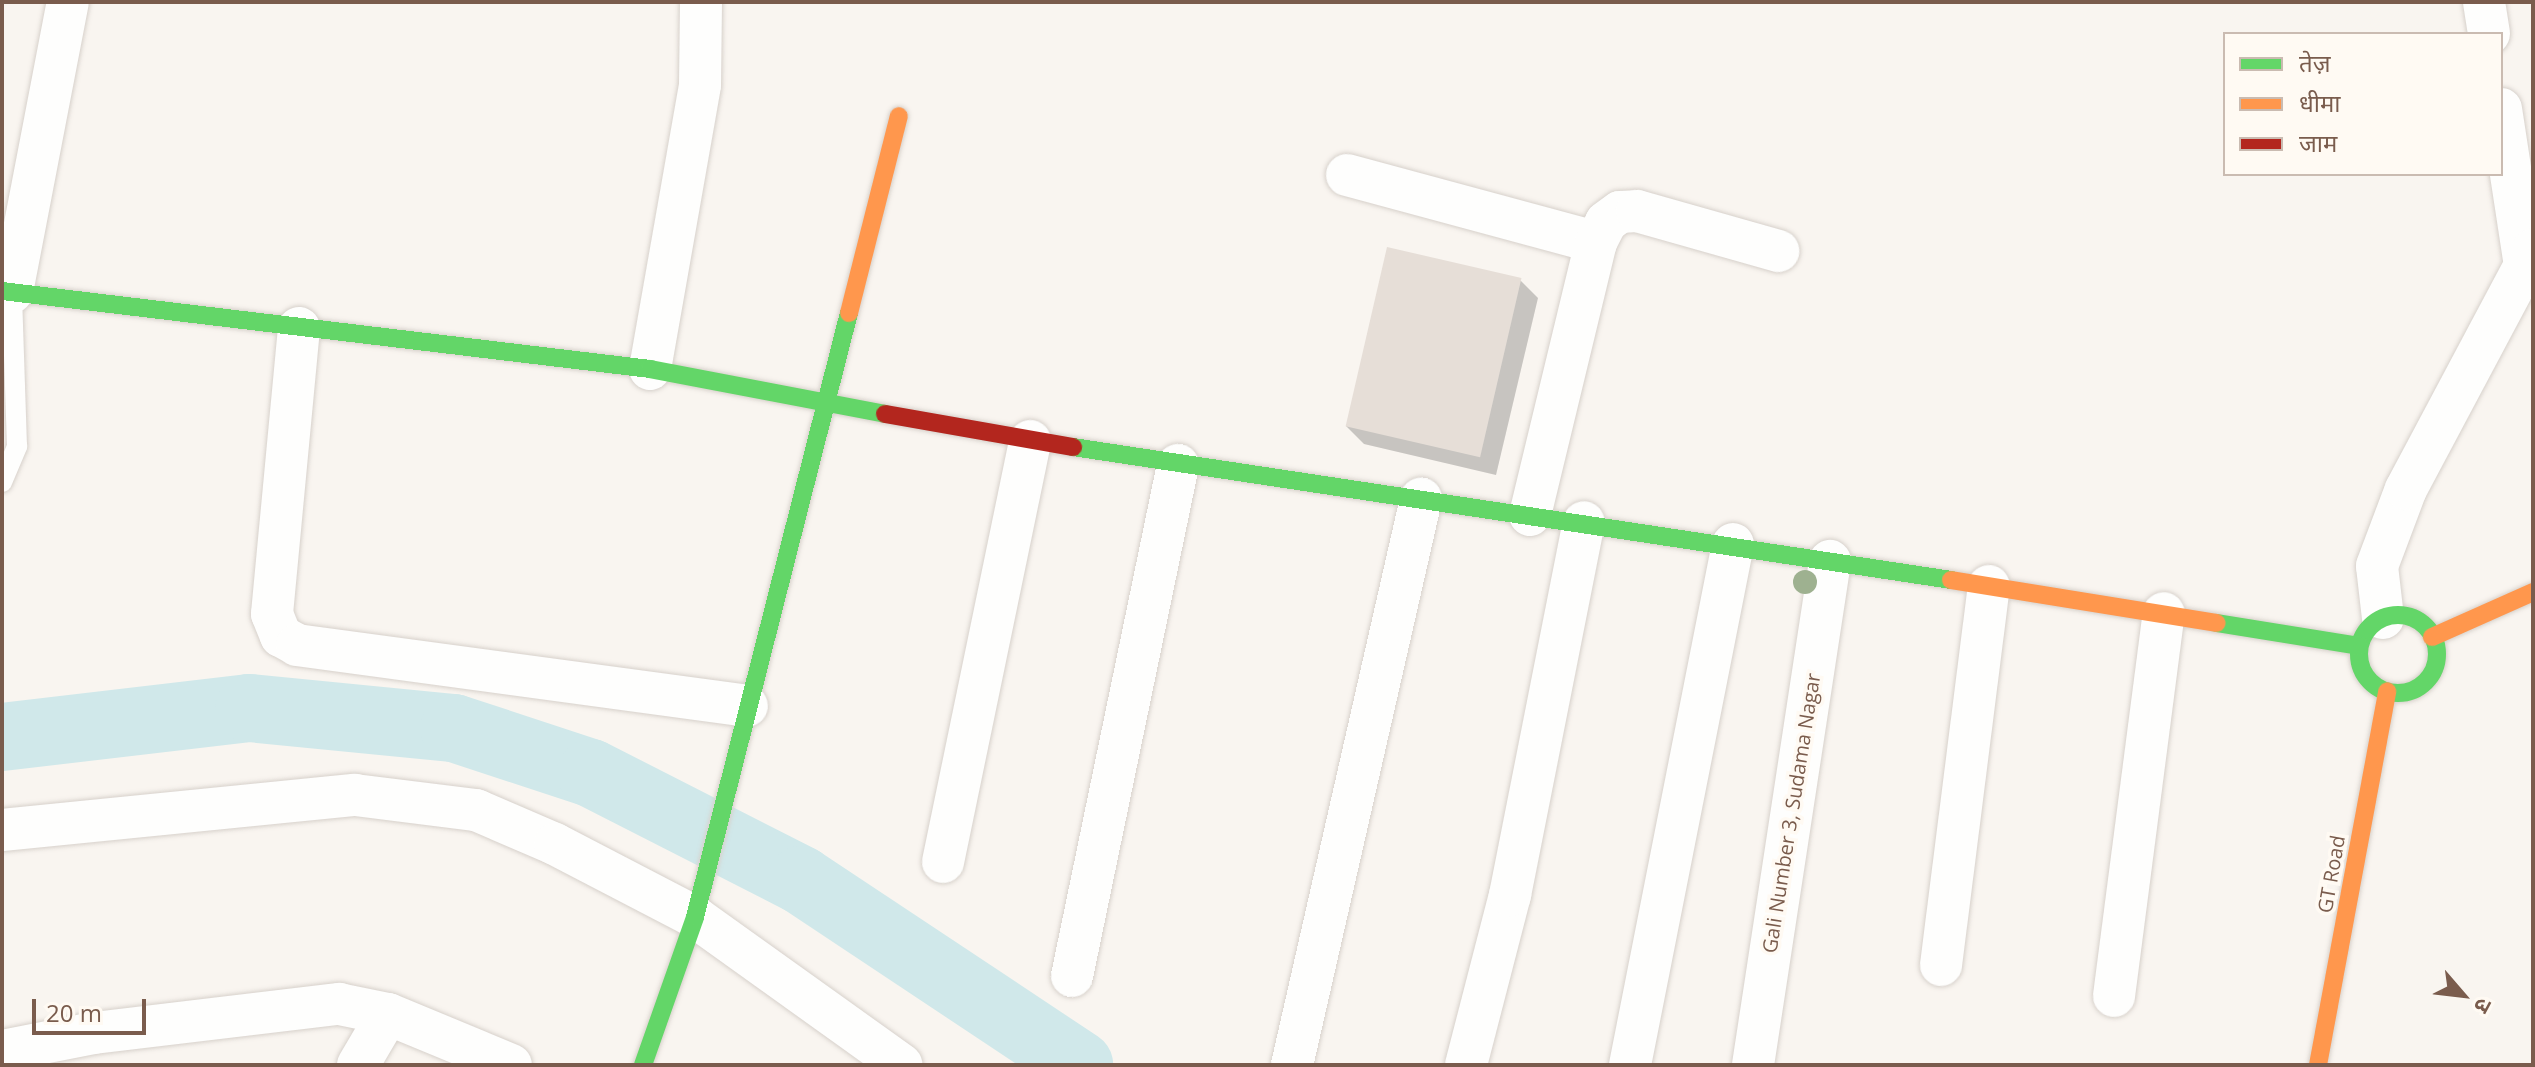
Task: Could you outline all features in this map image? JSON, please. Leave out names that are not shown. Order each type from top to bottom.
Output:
[{"type":"main road","points":[[643,1065],[695,917],[711,858],[747,706],[828,405],[899,116]]},
{"type":"main road","points":[[7,292],[650,369],[828,405],[1178,465],[1733,544],[2164,613],[2371,632],[2409,617],[2432,637],[2437,656],[2428,679],[2406,692],[2387,691],[2363,671],[2371,632]]},
{"type":"main road","points":[[2432,637],[2533,592]]},
{"type":"main road","name":"GT Road","points":[[2318,1065],[2387,691]]},
{"type":"street","points":[[7,292],[68,2]]},
{"type":"street","points":[[650,369],[700,85],[701,2]]},
{"type":"street","points":[[2484,2],[2489,32]]},
{"type":"street","points":[[2371,632],[2377,566],[2406,489],[2528,255],[2503,120]]},
{"type":"street","points":[[1347,175],[1596,242]]},
{"type":"street","points":[[1530,515],[1596,242],[1613,217],[1637,211],[1778,251]]},
{"type":"street","points":[[299,328],[272,614],[281,636],[297,645],[747,706]]},
{"type":"street","points":[[943,862],[1030,441]]},
{"type":"street","points":[[1072,976],[1178,465]]},
{"type":"street","points":[[1292,1065],[1421,499]]},
{"type":"street","points":[[1466,1065],[1510,895],[1584,522]]},
{"type":"street","points":[[1630,1065],[1733,544]]},
{"type":"street","name":"Gali Number 3, Sudama Nagar","points":[[1753,1065],[1830,561]]},
{"type":"street","points":[[1941,965],[1989,586]]},
{"type":"street","points":[[2114,996],[2164,613]]},
{"type":"street","points":[[2,830],[355,795],[425,800],[476,810],[555,844],[695,917],[902,1065]]},
{"type":"street","points":[[2,1051],[104,1049],[309,1006],[339,1004],[388,1014],[511,1065]]},
{"type":"street","points":[[358,1065],[388,1014]]},
{"type":"lane","points":[[2,482],[17,446],[7,292]]},
{"type":"building","points":[[1387,247],[1521,278],[1480,457],[1346,426]]},
{"type":"waterway","points":[[2,737],[249,708],[454,728],[591,773],[801,880],[1079,1065]]},
{"type":"traffic: fast","points":[[2,291],[650,369],[885,414]]},
{"type":"traffic: fast","points":[[643,1065],[695,917],[849,313]]},
{"type":"traffic: fast","points":[[1073,447],[1951,580]]},
{"type":"traffic: fast","points":[[2398,615],[2413,618],[2425,627],[2434,639],[2437,654],[2434,669],[2425,681],[2413,690],[2398,693],[2383,690],[2371,681],[2362,669],[2359,654],[2362,639],[2371,627],[2383,618],[2398,615]]},
{"type":"traffic: fast","points":[[2217,623],[2359,646]]},
{"type":"traffic: slow","points":[[849,313],[899,116]]},
{"type":"traffic: slow","points":[[1951,580],[2217,623]]},
{"type":"traffic: slow","points":[[2432,637],[2533,592]]},
{"type":"traffic: slow","points":[[2318,1065],[2387,691]]},
{"type":"traffic: jam","points":[[885,414],[1073,447]]}]
